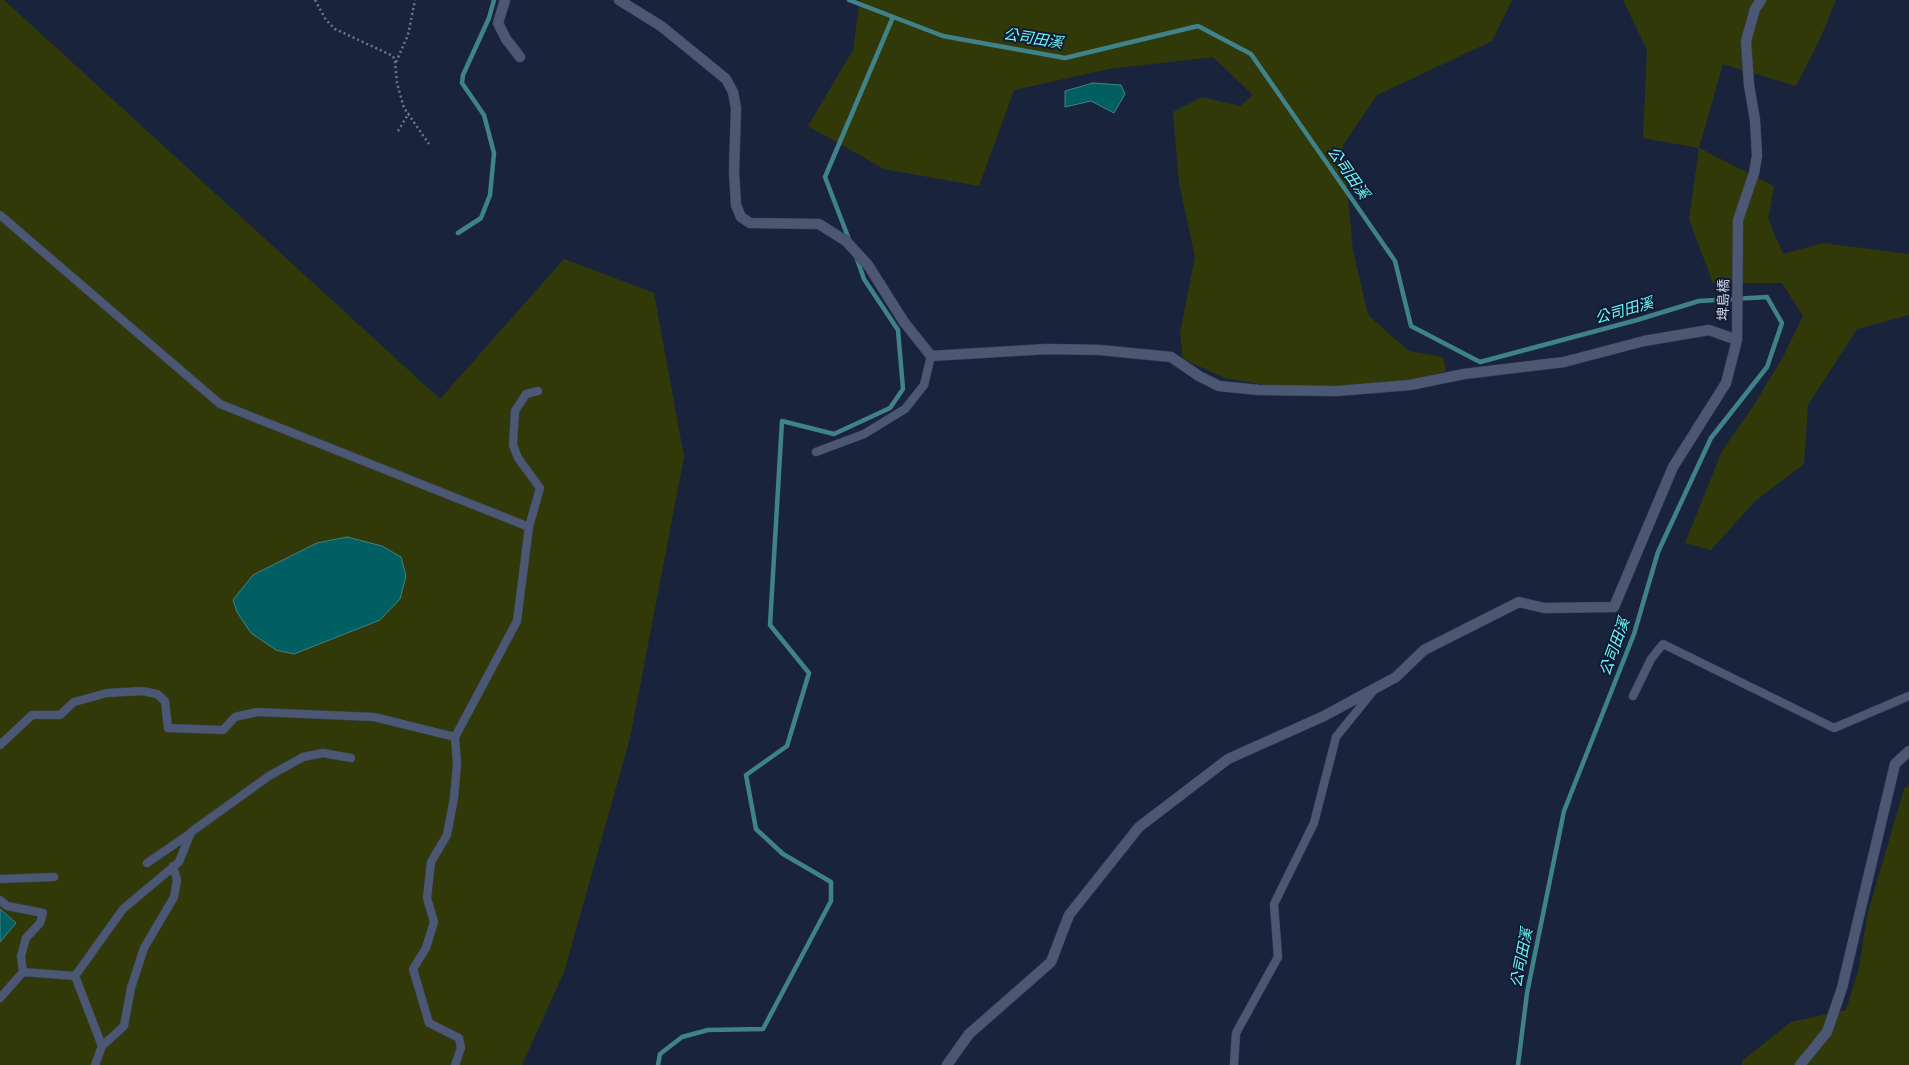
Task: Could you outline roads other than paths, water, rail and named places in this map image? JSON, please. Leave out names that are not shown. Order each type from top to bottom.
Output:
[{"type":"street","points":[[505,0],[498,23],[506,39],[520,57]]},
{"type":"street","points":[[619,0],[661,26],[726,79],[733,92],[736,108],[734,170],[736,205],[741,217],[750,223],[819,224],[846,241],[868,265],[904,322],[931,356],[1047,349],[1100,350],[1171,357],[1199,376],[1218,386],[1259,390],[1337,391],[1410,385],[1464,374],[1564,362],[1644,341],[1709,330],[1737,340]]},
{"type":"street","name":"埤島橋","points":[[1374,689],[1396,677],[1424,650],[1519,602],[1544,608],[1614,606],[1672,467],[1726,383],[1737,340],[1738,220],[1754,173],[1757,156],[1755,120],[1749,85],[1746,41],[1759,1]]},
{"type":"street","points":[[947,1065],[969,1034],[1051,962],[1069,915],[1138,827],[1228,759],[1324,716],[1374,689]]},
{"type":"street","points":[[1800,1065],[1827,1032],[1842,988],[1895,764],[1909,751]]},
{"type":"lane","points":[[0,214],[220,404],[529,527]]},
{"type":"lane","points":[[816,452],[864,434],[905,409],[924,385],[931,356]]},
{"type":"lane","points":[[454,1065],[461,1048],[459,1038],[428,1023],[413,969],[426,948],[434,922],[427,898],[431,862],[446,835],[454,798],[457,764],[455,737],[517,621],[529,527],[540,488],[518,458],[513,445],[515,411],[526,394],[538,391]]},
{"type":"lane","points":[[1633,696],[1651,659],[1663,644],[1834,728],[1909,696]]},
{"type":"lane","points":[[1234,1065],[1236,1032],[1278,957],[1274,904],[1314,823],[1336,737],[1374,689]]},
{"type":"lane","points":[[0,745],[32,716],[60,715],[74,702],[107,693],[142,691],[156,694],[165,701],[168,728],[223,730],[235,717],[257,712],[374,717],[455,737]]},
{"type":"lane","points":[[147,863],[269,776],[303,757],[323,753],[351,758]]},
{"type":"lane","points":[[75,976],[123,909],[179,862],[191,832]]},
{"type":"lane","points":[[95,1065],[102,1046],[124,1026],[132,988],[144,948],[174,897],[177,880],[173,866]]},
{"type":"lane","points":[[0,879],[54,877]]},
{"type":"lane","points":[[0,900],[7,906],[43,913],[40,923],[26,938],[21,956],[23,972],[0,998]]},
{"type":"lane","points":[[23,972],[75,976]]},
{"type":"lane","points":[[75,976],[102,1046]]},
{"type":"waterway","points":[[458,233],[481,218],[490,195],[494,153],[484,115],[462,83],[463,75],[489,18],[494,0]]},
{"type":"waterway","name":"公司田溪","points":[[849,0],[943,36],[1065,58],[1198,26],[1251,54],[1395,261],[1411,326],[1480,362],[1637,320],[1699,301],[1767,297],[1782,323],[1767,367],[1711,438],[1658,552],[1634,634],[1564,811],[1527,993],[1518,1065]]},
{"type":"waterway","points":[[850,242],[825,177],[893,17]]},
{"type":"waterway","points":[[658,1065],[660,1054],[682,1037],[708,1030],[763,1029],[831,901],[831,882],[783,854],[756,829],[746,775],[787,746],[809,673],[770,625],[782,421],[834,434],[890,408],[903,389],[898,330],[864,279],[856,256]]}]
